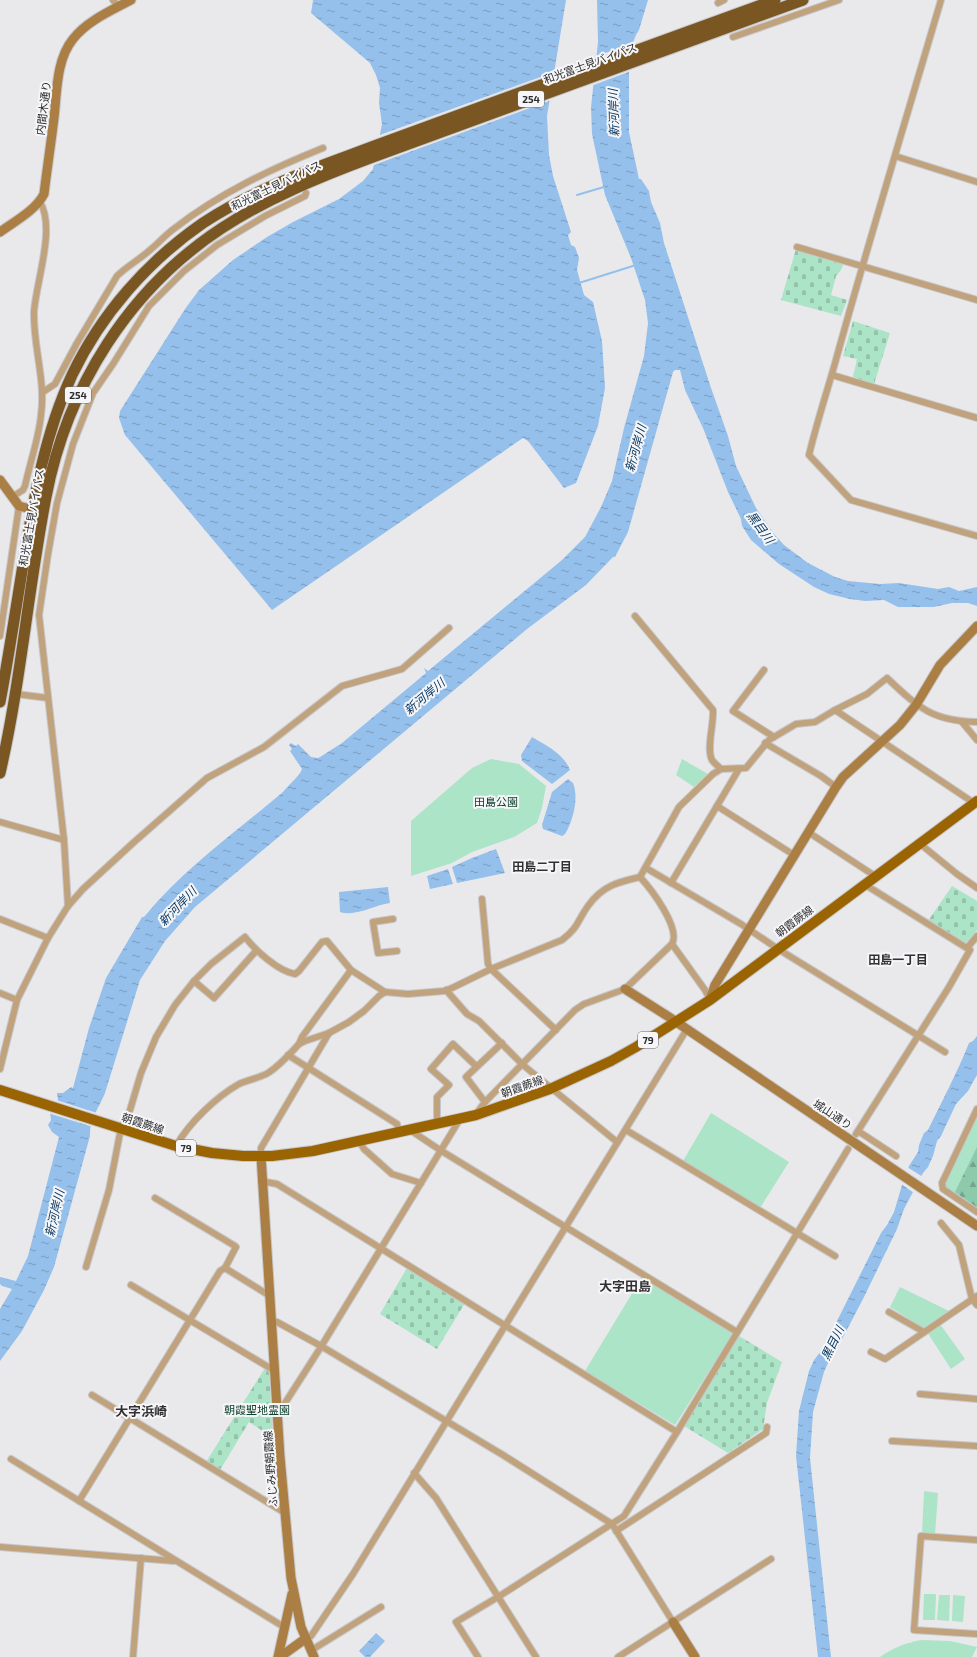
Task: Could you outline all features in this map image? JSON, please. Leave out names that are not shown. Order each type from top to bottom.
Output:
[{"type":"highway","name":"和光富士見バイパス","points":[[0,773],[10,733],[43,512],[57,452],[80,393],[92,368],[108,341],[127,314],[171,267],[196,246],[240,216],[298,187],[370,158],[693,35],[775,0]]},
{"type":"highway","name":"和光富士見バイパス","points":[[0,702],[32,510],[50,432],[71,376],[98,330],[117,303],[138,279],[178,242],[204,223],[232,206],[281,182],[373,146],[693,35],[803,0]]},
{"type":"main road","name":"朝霞蕨線","points":[[2,1090],[176,1146],[212,1153],[261,1156],[301,1153],[460,1119],[550,1089],[611,1061],[676,1022],[710,1000],[976,802]]},
{"type":"street","name":"内間木通り","points":[[40,202],[44,194],[61,66],[64,54],[70,43],[83,29],[115,3],[132,0]]},
{"type":"street","points":[[718,3],[724,0]]},
{"type":"street","points":[[733,38],[839,0]]},
{"type":"street","points":[[941,0],[862,265],[832,375],[815,427],[809,455],[851,500],[977,536]]},
{"type":"street","points":[[42,392],[55,384],[77,343],[117,276],[125,268],[140,259],[175,228],[216,199],[249,181],[323,148]]},
{"type":"street","points":[[895,156],[977,182]]},
{"type":"street","points":[[291,161],[295,168]]},
{"type":"street","points":[[68,906],[64,840],[39,624],[40,607],[57,503],[73,444],[93,393],[149,306],[169,284],[230,236],[264,216],[305,196],[306,193]]},
{"type":"street","points":[[0,232],[40,202],[44,209],[46,244],[34,311],[35,343],[42,392],[40,425],[25,486],[23,490],[12,497]]},
{"type":"street","points":[[797,247],[977,300]]},
{"type":"street","points":[[832,375],[977,418]]},
{"type":"street","points":[[0,480],[19,506],[43,512]]},
{"type":"street","points":[[0,636],[19,506]]},
{"type":"street","points":[[635,616],[713,710],[714,721],[709,747],[712,760],[721,769]]},
{"type":"street","points":[[710,1000],[715,984],[843,777],[900,725],[916,705],[940,665],[977,626]]},
{"type":"street","points":[[0,1069],[17,1000],[48,938],[68,906],[112,862],[207,778],[264,747],[342,686],[402,669],[448,628]]},
{"type":"street","points":[[764,670],[733,711],[774,737]]},
{"type":"street","points":[[86,1267],[110,1190],[118,1127],[130,1110],[141,1073],[156,1037],[168,1016],[194,980],[211,964],[245,938],[256,951],[289,972],[295,974],[322,942],[327,941],[351,970],[385,992],[408,994],[446,990],[490,969],[562,940],[577,926],[587,907],[604,891],[619,882],[640,877],[679,807],[713,774],[721,769],[746,768],[765,743],[774,737],[796,724],[815,722],[835,710],[868,694],[887,678],[916,705],[940,718],[962,722],[977,722]]},
{"type":"street","points":[[16,694],[48,698]]},
{"type":"street","points":[[835,710],[976,802]]},
{"type":"street","points":[[962,722],[977,740]]},
{"type":"street","points":[[765,743],[821,776],[836,787]]},
{"type":"street","points":[[671,883],[739,769]]},
{"type":"street","points":[[717,806],[794,854]]},
{"type":"street","points":[[0,822],[64,840]]},
{"type":"street","points":[[808,832],[875,876]]},
{"type":"street","points":[[919,843],[977,888]]},
{"type":"street","points":[[646,868],[749,929],[778,949],[945,1052]]},
{"type":"street","points":[[476,1114],[485,1102],[523,1065],[575,1010],[584,1004],[625,989],[672,944],[674,934],[668,917],[659,900],[640,877]]},
{"type":"street","points":[[864,884],[970,950],[949,987],[857,1132],[896,1156]]},
{"type":"street","points":[[482,899],[490,969],[556,1030]]},
{"type":"street","points":[[0,919],[48,938]]},
{"type":"street","points":[[393,919],[373,922],[378,953],[397,950]]},
{"type":"street","points":[[967,948],[977,936]]},
{"type":"street","points":[[672,944],[705,990],[710,1000]]},
{"type":"street","points":[[194,980],[214,998],[256,951]]},
{"type":"street","points":[[176,1146],[193,1124],[215,1101],[238,1085],[267,1074],[288,1056],[299,1044],[302,1037],[351,970]]},
{"type":"street","name":"城山通り","points":[[625,989],[687,1029],[977,1226]]},
{"type":"street","points":[[446,990],[467,1014],[479,1021],[502,1042],[523,1065],[550,1089],[556,1092],[618,1142]]},
{"type":"street","points":[[299,1044],[329,1033],[364,1011],[385,992]]},
{"type":"street","points":[[0,993],[17,1000]]},
{"type":"street","points":[[279,1657],[305,1638],[311,1636],[353,1574],[687,1029]]},
{"type":"street","points":[[261,1156],[261,1148],[329,1033]]},
{"type":"street","points":[[485,1102],[466,1077],[502,1042]]},
{"type":"street","points":[[439,1123],[437,1118],[437,1096],[449,1085],[431,1069],[453,1044],[476,1066]]},
{"type":"street","points":[[288,1056],[348,1092],[397,1124],[400,1132]]},
{"type":"street","points":[[977,1109],[942,1183],[944,1189],[977,1212]]},
{"type":"street","points":[[278,1414],[460,1119]]},
{"type":"street","points":[[410,1130],[440,1150],[737,1332]]},
{"type":"street","points":[[626,1130],[835,1256]]},
{"type":"street","points":[[359,1141],[364,1149],[392,1174],[421,1183]]},
{"type":"street","points":[[478,1657],[456,1622],[498,1597],[624,1516],[677,1432],[848,1149]]},
{"type":"street","name":"ふじみ野朝霞線","points":[[261,1156],[285,1513],[293,1591],[297,1615],[312,1653]]},
{"type":"street","points":[[262,1181],[277,1184],[677,1432]]},
{"type":"street","points":[[79,1501],[220,1271],[225,1268],[236,1247],[155,1198]]},
{"type":"street","points":[[941,1223],[959,1245],[977,1305]]},
{"type":"street","points":[[225,1268],[270,1296]]},
{"type":"street","points":[[131,1285],[275,1371]]},
{"type":"street","points":[[871,1352],[884,1359],[975,1297]]},
{"type":"street","points":[[889,1312],[924,1332]]},
{"type":"street","points":[[272,1321],[277,1322],[321,1346],[503,1455],[612,1524],[695,1657]]},
{"type":"street","points":[[92,1394],[285,1513]]},
{"type":"street","points":[[920,1394],[977,1399]]},
{"type":"street","points":[[616,1530],[766,1433],[767,1427]]},
{"type":"street","points":[[892,1441],[977,1446]]},
{"type":"street","points":[[11,1459],[284,1627]]},
{"type":"street","points":[[414,1473],[436,1498],[536,1657]]},
{"type":"street","points":[[977,1540],[921,1536],[914,1630],[977,1634]]},
{"type":"street","points":[[0,1548],[176,1561]]},
{"type":"street","points":[[133,1657],[140,1558]]},
{"type":"street","points":[[618,1657],[771,1559]]},
{"type":"street","points":[[279,1657],[284,1627],[293,1591]]},
{"type":"street","points":[[312,1653],[315,1648],[381,1608]]},
{"type":"green space","points":[[796,249],[842,263],[843,265],[836,276],[831,295],[847,300],[841,316],[781,300]]},
{"type":"green space","points":[[853,321],[890,333],[874,384],[853,377],[857,359],[843,356]]},
{"type":"green space","name":"田島公園","points":[[491,759],[519,764],[546,786],[542,808],[537,823],[514,837],[472,852],[452,863],[411,876],[411,821],[472,768]]},
{"type":"green space","points":[[682,759],[708,774],[694,787],[676,775]]},
{"type":"green space","points":[[952,886],[977,901],[977,930],[966,943],[928,921]]},
{"type":"green space","points":[[711,1113],[789,1162],[760,1208],[683,1161]]},
{"type":"green space","points":[[977,1116],[977,1210],[945,1188],[943,1182]]},
{"type":"green space","points":[[977,1147],[977,1208],[955,1192]]},
{"type":"green space","points":[[407,1268],[465,1303],[437,1349],[380,1314]]},
{"type":"green space","points":[[642,1277],[733,1333],[675,1425],[585,1371]]},
{"type":"green space","points":[[900,1287],[949,1311],[924,1328],[890,1307]]},
{"type":"green space","points":[[940,1324],[965,1359],[951,1369],[927,1332]]},
{"type":"green space","points":[[739,1336],[782,1362],[767,1403],[763,1429],[728,1453],[684,1426]]},
{"type":"green space","name":"朝霞聖地霊園","points":[[265,1368],[269,1371],[273,1438],[249,1422],[220,1470],[206,1462]]},
{"type":"green space","points":[[924,1491],[938,1493],[935,1535],[922,1534]]},
{"type":"green space","points":[[924,1594],[936,1594],[935,1620],[923,1620]]},
{"type":"green space","points":[[939,1595],[950,1595],[949,1621],[937,1620]]},
{"type":"green space","points":[[953,1595],[965,1596],[963,1622],[952,1621]]},
{"type":"green space","points":[[921,1640],[950,1641],[977,1647],[972,1657],[880,1657],[899,1646]]},
{"type":"water","points":[[313,0],[566,0],[547,116],[549,155],[553,176],[571,232],[568,235],[571,245],[575,247],[579,258],[577,270],[584,295],[593,302],[602,341],[605,388],[598,426],[576,483],[564,488],[528,441],[523,438],[272,610],[125,435],[119,418],[120,411],[185,309],[199,290],[233,260],[267,237],[339,199],[363,181],[373,169],[382,124],[379,103],[380,88],[376,75],[370,63],[311,13]]},
{"type":"water","points":[[597,0],[648,0],[639,30],[632,45],[629,69],[629,132],[639,179],[641,179],[649,191],[651,202],[660,223],[664,243],[728,436],[736,466],[756,508],[774,534],[784,545],[808,563],[835,577],[848,581],[880,584],[899,583],[938,589],[949,587],[959,591],[977,587],[977,606],[968,603],[952,603],[934,607],[898,607],[884,600],[865,601],[850,599],[829,594],[814,587],[779,564],[751,540],[742,526],[741,519],[728,492],[703,428],[685,390],[680,370],[675,370],[673,372],[628,532],[615,557],[614,556],[586,585],[527,629],[195,907],[165,941],[140,980],[105,1093],[91,1125],[90,1136],[54,1267],[44,1290],[22,1331],[0,1361],[0,1309],[12,1289],[0,1284],[0,1277],[16,1281],[28,1256],[59,1137],[52,1132],[48,1125],[51,1120],[50,1112],[58,1100],[57,1093],[63,1093],[71,1087],[73,1088],[89,1028],[106,978],[142,917],[144,917],[159,899],[193,867],[283,792],[296,778],[302,769],[290,751],[292,749],[289,745],[291,743],[296,746],[298,744],[311,757],[318,758],[342,743],[426,673],[424,668],[428,671],[562,560],[585,537],[601,507],[612,481],[624,428],[644,356],[648,323],[645,300],[631,258],[605,195],[592,134],[591,107],[598,42]]},
{"type":"water","points":[[532,737],[549,747],[564,759],[570,770],[552,784],[522,761],[521,755]]},
{"type":"water","points":[[568,779],[573,783],[575,789],[575,802],[573,816],[565,834],[562,836],[543,829],[542,825],[552,792]]},
{"type":"water","points":[[496,849],[505,873],[457,883],[452,867]]},
{"type":"water","points":[[448,869],[453,884],[430,889],[427,876]]},
{"type":"water","points":[[388,887],[390,903],[359,912],[340,912],[339,892]]},
{"type":"water","name":"黒目川","points":[[977,1036],[977,1075],[968,1091],[956,1104],[941,1136],[937,1141],[928,1167],[923,1173],[904,1209],[897,1229],[864,1297],[839,1345],[832,1354],[824,1372],[813,1412],[810,1458],[831,1657],[818,1657],[796,1456],[799,1411],[809,1371],[814,1360],[824,1347],[881,1233],[894,1212],[909,1166],[918,1152],[924,1133],[928,1130],[969,1043]]},
{"type":"water","points":[[376,1633],[385,1641],[370,1657],[365,1657],[359,1651]]},
{"type":"pier","points":[[636,42],[631,71],[591,86],[594,57]]},
{"type":"pier","points":[[557,71],[552,100],[371,166],[377,136]]},
{"type":"pier","points":[[56,1100],[97,1113],[93,1127],[48,1113]]},
{"type":"pier","points":[[907,1167],[923,1177],[914,1193],[900,1183]]},
{"type":"waterway","points":[[577,195],[604,187]]},
{"type":"waterway","points":[[579,283],[636,265]]},
{"type":"district","name":"田島二丁目","points":[[542,866]]},
{"type":"district","name":"田島一丁目","points":[[898,959]]},
{"type":"district","name":"大字田島","points":[[625,1286]]},
{"type":"district","name":"大字浜崎","points":[[141,1411]]},
{"type":"water label","name":"新河岸川","points":[[613,113]]},
{"type":"water label","name":"新河岸川","points":[[635,448]]},
{"type":"water label","name":"新河岸川","points":[[424,696]]},
{"type":"water label","name":"新河岸川","points":[[177,906]]},
{"type":"water label","name":"新河岸川","points":[[54,1213]]}]
